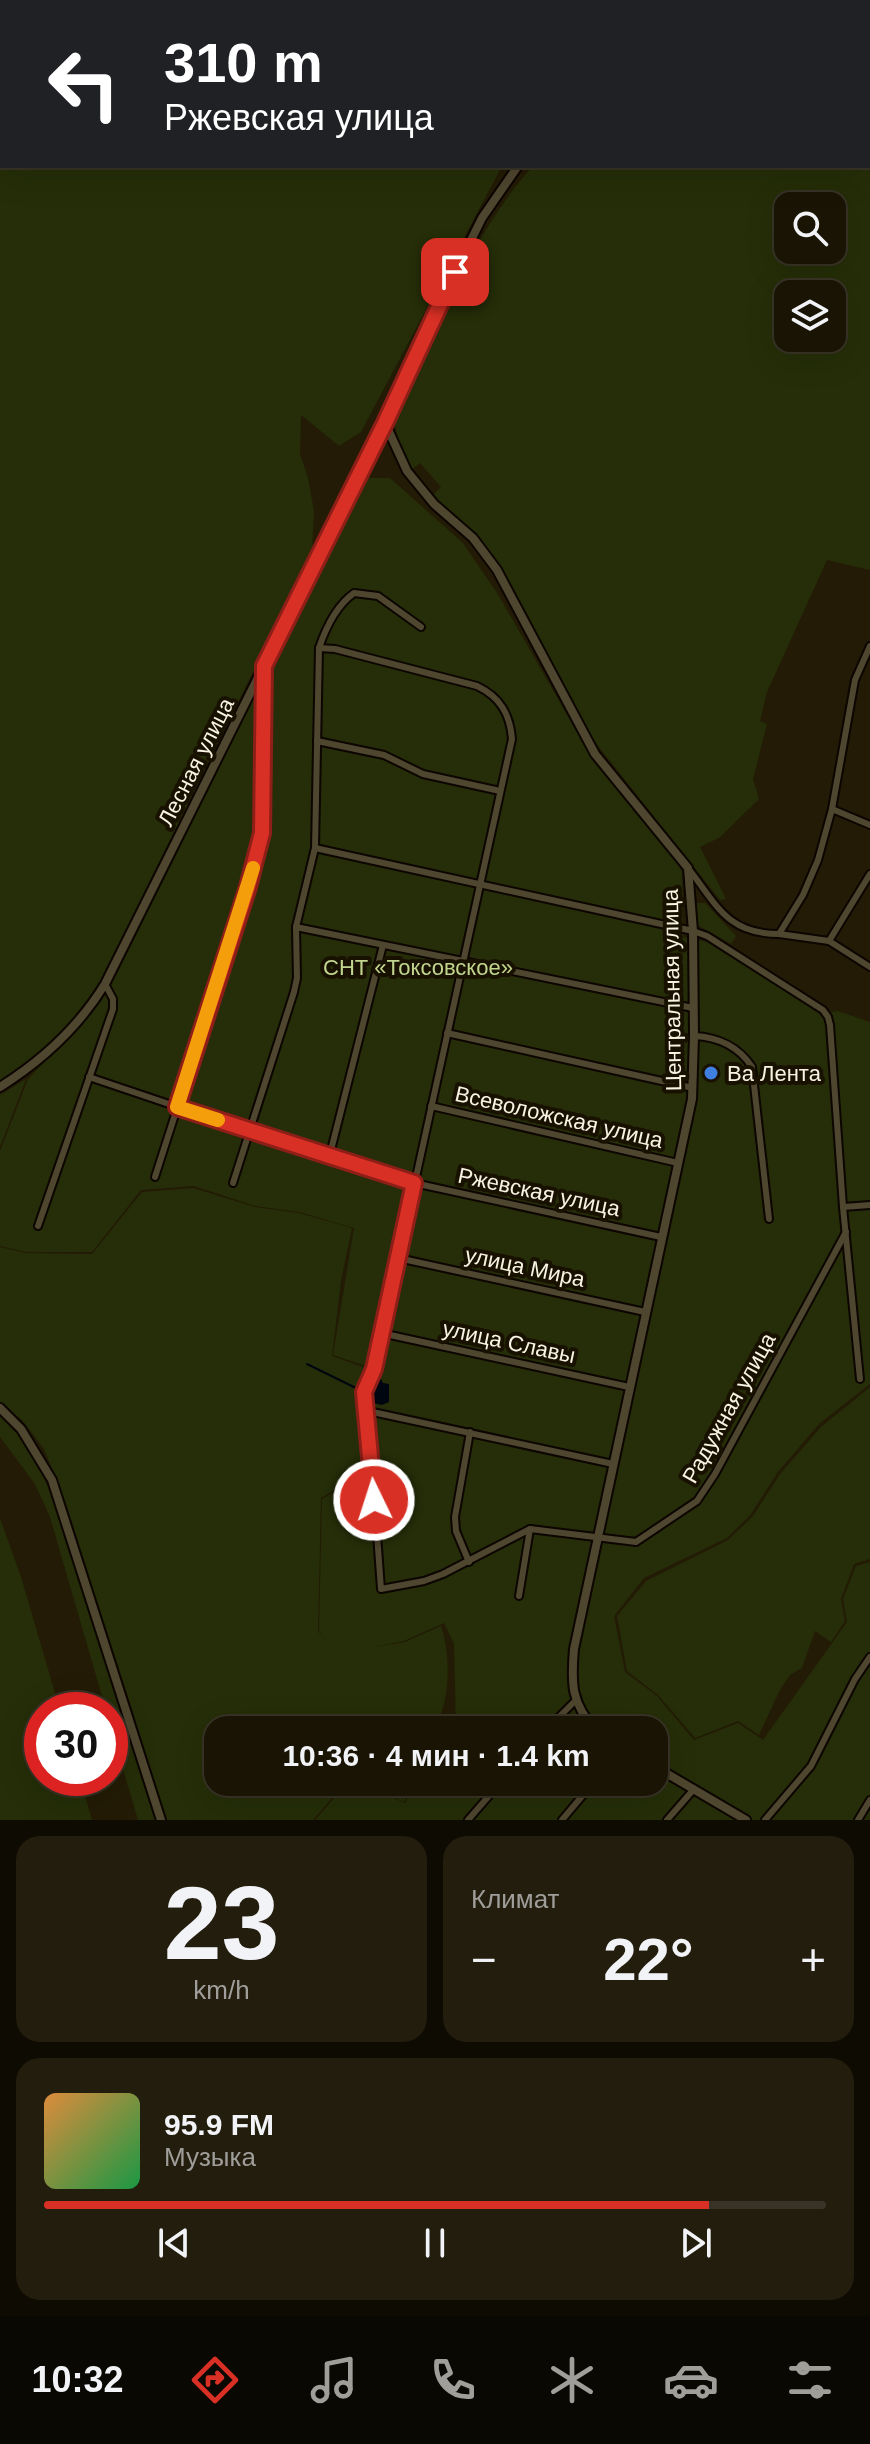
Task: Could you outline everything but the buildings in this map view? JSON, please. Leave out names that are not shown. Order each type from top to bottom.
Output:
[{"type":"street","name":"Лесная улица","points":[[0,1087],[50,1052],[90,1009],[105,984],[385,423],[482,218],[517,168]]},
{"type":"street","name":"Центральная улица","points":[[385,423],[407,471],[434,504],[473,538],[497,570],[595,754],[688,868],[693,931],[693,1088],[574,1649],[572,1670],[575,1701]]},
{"type":"street","points":[[233,1183],[297,978],[296,927],[315,848],[319,648],[343,601],[354,593],[378,596],[421,627]]},
{"type":"street","points":[[779,934],[813,872],[832,809],[855,680],[870,646]]},
{"type":"street","points":[[319,648],[335,649],[477,686],[500,702],[510,722],[512,739],[374,1369],[364,1392],[381,1589],[424,1581],[469,1562],[530,1529],[519,1596]]},
{"type":"street","points":[[155,1177],[248,887],[262,833],[264,666]]},
{"type":"street","points":[[317,741],[384,755],[423,774],[500,791]]},
{"type":"street","points":[[832,809],[870,825]]},
{"type":"street","points":[[315,848],[693,931],[707,936],[823,1010],[828,1017],[860,1379]]},
{"type":"street","points":[[688,868],[736,926],[755,934],[829,941],[870,967]]},
{"type":"street","points":[[829,941],[870,874]]},
{"type":"street","points":[[296,927],[693,1008]]},
{"type":"street","points":[[329,1158],[383,945]]},
{"type":"street","points":[[38,1226],[113,1009],[113,999],[105,984]]},
{"type":"street","points":[[447,1033],[693,1088]]},
{"type":"street","points":[[694,1036],[720,1041],[744,1056],[752,1067],[769,1219]]},
{"type":"street","name":"Ржевская улица","points":[[89,1077],[329,1158],[414,1183],[661,1237]]},
{"type":"street","name":"Всеволожская улица","points":[[431,1106],[678,1163]]},
{"type":"street","points":[[843,1207],[870,1205]]},
{"type":"street","name":"Радужная улица","points":[[530,1529],[636,1542],[697,1501],[715,1474],[846,1232]]},
{"type":"street","name":"улица Мира","points":[[398,1258],[645,1312]]},
{"type":"street","name":"улица Славы","points":[[381,1333],[629,1387]]},
{"type":"street","points":[[0,1408],[21,1429],[52,1480],[161,1820]]},
{"type":"street","points":[[368,1411],[613,1464]]},
{"type":"street","points":[[469,1562],[456,1531],[455,1517],[470,1432]]},
{"type":"street","points":[[765,1820],[811,1766],[855,1679],[870,1657]]},
{"type":"street","points":[[560,1716],[575,1701],[583,1716]]},
{"type":"street","points":[[668,1774],[746,1820]]},
{"type":"street","points":[[667,1820],[694,1789]]},
{"type":"street","points":[[468,1820],[489,1796]]},
{"type":"street","points":[[562,1820],[582,1796]]},
{"type":"street","points":[[858,1820],[870,1800]]},
{"type":"green space","points":[[0,168],[501,168],[361,432],[339,446],[301,415],[300,454],[314,511],[312,552],[101,981],[56,1037],[30,1061],[0,1082]]},
{"type":"green space","points":[[531,168],[870,168],[870,570],[827,560],[767,692],[760,721],[767,724],[753,779],[759,799],[719,838],[700,847],[726,899],[720,900],[591,737],[500,565],[477,535],[444,507],[434,494],[441,487],[420,463],[411,470],[403,455],[393,419],[438,321],[491,222]]},
{"type":"green space","name":"СНТ «Токсовское»","points":[[364,478],[390,478],[463,543],[499,596],[582,741],[677,860],[682,872],[683,937],[707,942],[821,1014],[838,1011],[870,1022],[870,1384],[819,1424],[778,1472],[751,1514],[727,1538],[644,1578],[614,1616],[625,1672],[657,1696],[694,1740],[738,1723],[763,1740],[847,1622],[843,1599],[856,1566],[870,1562],[870,1820],[315,1820],[336,1796],[389,1796],[405,1803],[408,1796],[668,1796],[668,1716],[456,1716],[454,1644],[444,1623],[404,1641],[373,1647],[405,1642],[441,1626],[448,1679],[440,1716],[204,1716],[204,1796],[334,1796],[313,1820],[167,1820],[67,1507],[44,1449],[23,1421],[0,1402],[0,1247],[26,1253],[92,1254],[142,1192],[193,1188],[255,1207],[299,1213],[352,1228],[341,1281],[332,1356],[366,1368],[356,1397],[365,1472],[321,1498],[318,1631],[325,1640],[319,1631],[322,1499],[378,1466],[370,1401],[378,1370],[333,1355],[354,1228],[299,1212],[255,1206],[194,1186],[141,1190],[92,1252],[26,1252],[0,1246],[0,1151],[28,1079],[86,1018],[108,984]]},
{"type":"green space","points":[[694,903],[705,903],[736,936],[731,944],[694,923]]},
{"type":"green space","points":[[26,1079],[0,1147],[0,1095]]},
{"type":"green space","points":[[870,1387],[870,1559],[854,1564],[841,1599],[845,1621],[831,1642],[815,1631],[802,1668],[790,1675],[781,1688],[759,1735],[738,1721],[695,1738],[658,1695],[627,1671],[617,1616],[646,1581],[728,1540],[753,1516],[780,1474],[821,1427]]},
{"type":"green space","points":[[0,1416],[17,1433],[43,1475],[61,1521],[115,1692],[101,1692],[50,1517],[35,1484],[0,1437]]},
{"type":"green space","points":[[0,1518],[55,1692],[24,1692],[24,1796],[85,1796],[92,1820],[0,1820]]},
{"type":"green space","points":[[128,1734],[155,1820],[138,1820],[128,1786]]},
{"type":"green space","points":[[391,1796],[407,1796],[404,1802]]},
{"type":"shaded area","points":[[381,1379],[389,1384],[389,1402],[382,1405],[373,1403],[369,1398],[371,1388]]},
{"type":"waterway","points":[[307,1364],[362,1391]]},
{"type":"slow traffic","points":[[218,1120],[177,1107],[253,868]]},
{"type":"place","name":"Ва Лента","points":[[711,1073]]},
{"type":"route","points":[[374,1500],[364,1392],[374,1369],[414,1183],[177,1107],[248,887],[262,833],[264,666],[385,423],[455,272]]}]
